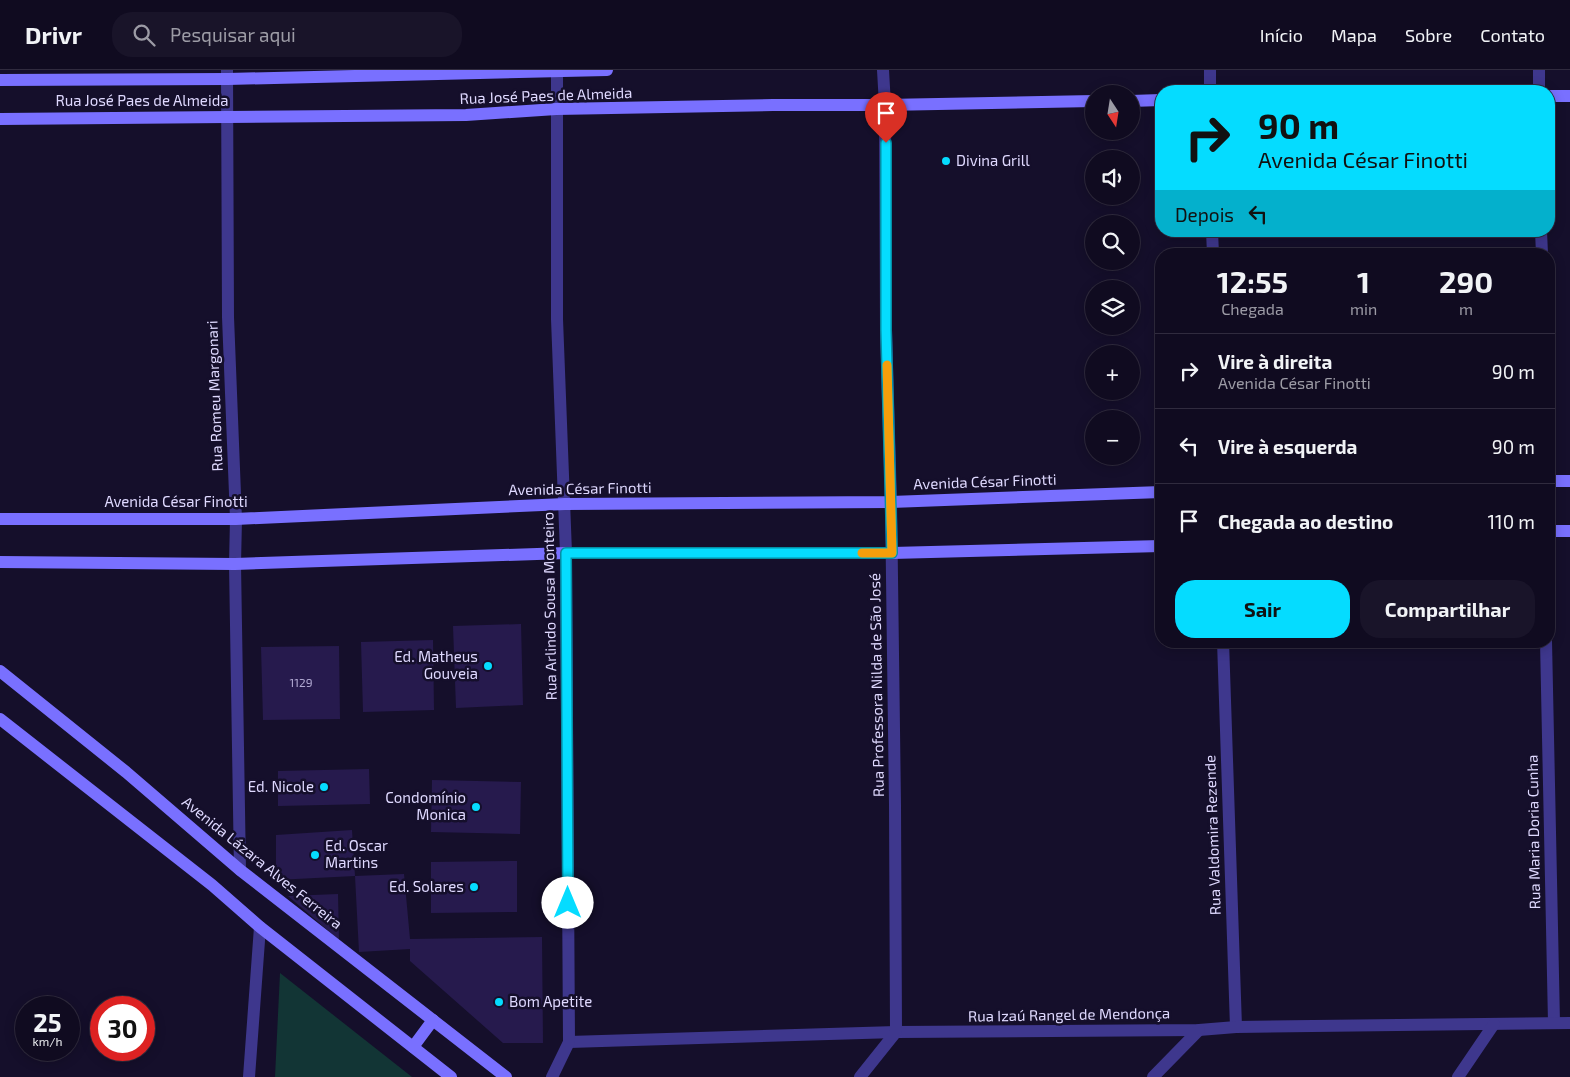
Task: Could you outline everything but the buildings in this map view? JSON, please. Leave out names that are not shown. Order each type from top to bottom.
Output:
[{"type":"main road","name":"Rua José Paes de Almeida","points":[[0,80],[228,74],[607,70]]},
{"type":"main road","points":[[1555,96],[1570,96]]},
{"type":"main road","points":[[1140,101],[1155,100]]},
{"type":"main road","name":"Rua José Paes de Almeida","points":[[0,119],[466,115],[556,110],[773,105],[1085,102]]},
{"type":"main road","points":[[1555,481],[1570,481]]},
{"type":"main road","name":"Avenida César Finotti","points":[[0,518],[236,520],[565,504],[891,502],[1155,492]]},
{"type":"main road","points":[[1555,532],[1570,532]]},
{"type":"main road","points":[[0,562],[235,564],[566,553],[892,553],[1155,546]]},
{"type":"main road","name":"Avenida Lázara Alves Ferreira","points":[[0,671],[126,772],[240,870],[506,1077]]},
{"type":"main road","points":[[0,719],[212,885],[260,927],[450,1077]]},
{"type":"main road","points":[[413,1047],[433,1020]]},
{"type":"street","name":"Rua Arlindo Sousa Monteiro","points":[[552,1077],[569,1042],[566,553],[556,319],[557,70]]},
{"type":"street","name":"Rua Professora Nilda de São José","points":[[883,70],[885,105],[886,330],[892,553],[896,1032]]},
{"type":"street","points":[[1210,70],[1210,85]]},
{"type":"street","points":[[1538,70],[1539,85]]},
{"type":"street","name":"Rua Romeu Margonari","points":[[228,74],[228,317],[236,520],[235,564],[240,870]]},
{"type":"street","name":"Rua Valdomira Rezende","points":[[1223,648],[1236,1027]]},
{"type":"street","name":"Rua Maria Doria Cunha","points":[[1546,648],[1554,1023]]},
{"type":"street","points":[[249,1077],[260,927]]},
{"type":"street","name":"Rua Izaú Rangel de Mendonça","points":[[569,1042],[896,1032],[1199,1030],[1236,1027],[1570,1023]]},
{"type":"street","points":[[1458,1077],[1494,1024]]},
{"type":"street","points":[[1153,1077],[1199,1030]]},
{"type":"street","points":[[860,1077],[896,1032]]},
{"type":"green space","points":[[280,973],[412,1077],[275,1077]]},
{"type":"slow traffic","points":[[862,553],[892,553],[887,365]]},
{"type":"place","name":"Divina Grill","points":[[946,161]]},
{"type":"place","name":"Ed. Matheus Gouveia","points":[[488,666]]},
{"type":"place","name":"Ed. Nicole","points":[[324,787]]},
{"type":"place","name":"Condomínio Monica","points":[[476,807]]},
{"type":"place","name":"Ed. Oscar Martins","points":[[315,855]]},
{"type":"place","name":"Ed. Solares","points":[[474,887]]},
{"type":"place","name":"Bom Apetite","points":[[499,1002]]},
{"type":"route","points":[[568,903],[566,553],[892,553],[886,330],[886,143]]}]
